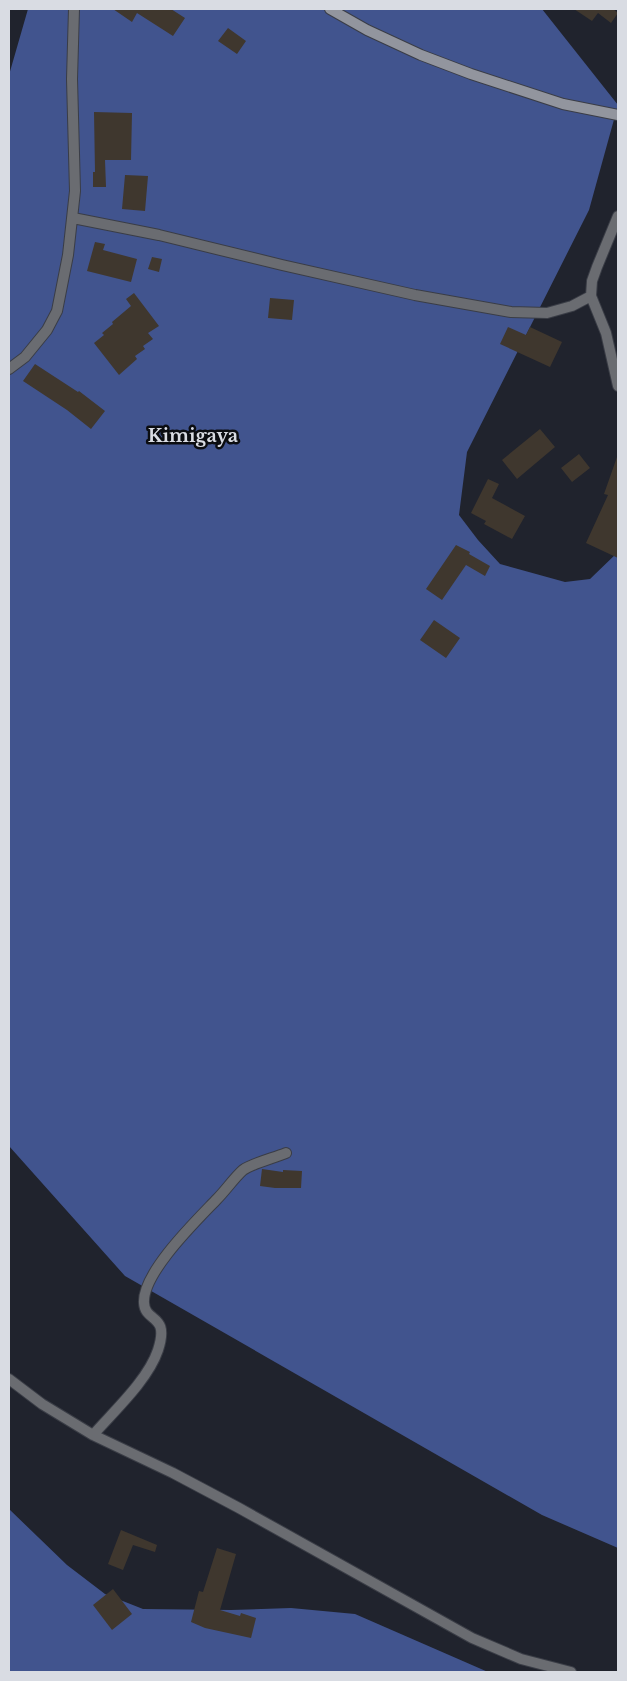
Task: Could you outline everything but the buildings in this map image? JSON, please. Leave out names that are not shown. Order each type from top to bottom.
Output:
[{"type":"street","points":[[9,369],[25,357],[39,341],[57,311],[68,256],[75,191],[72,80],[74,9]]},
{"type":"street","points":[[330,9],[367,30],[403,47],[471,74],[563,104],[618,115]]},
{"type":"street","points":[[618,216],[592,281],[591,296],[606,333],[618,386]]},
{"type":"street","points":[[73,218],[406,293],[511,312],[547,313],[572,306],[591,296]]},
{"type":"street","points":[[93,1435],[131,1393],[157,1352],[162,1336],[161,1327],[146,1310],[144,1304],[150,1280],[155,1271],[178,1242],[244,1170],[286,1153]]},
{"type":"street","points":[[9,1379],[42,1404],[93,1435],[173,1473],[239,1508],[472,1638],[521,1658],[571,1672]]},
{"type":"shaded area","points":[[28,9],[542,9],[618,105],[589,210],[467,452],[459,515],[500,564],[565,582],[590,579],[618,552],[618,1548],[542,1515],[125,1276],[9,1146],[9,75]]},
{"type":"shaded area","points":[[9,1509],[67,1565],[105,1594],[143,1609],[231,1610],[291,1608],[355,1614],[488,1672],[9,1672]]},
{"type":"district","name":"Kimigaya","points":[[193,436]]}]
